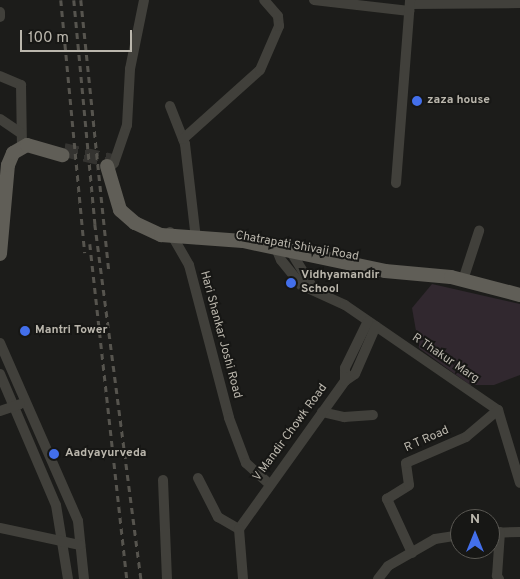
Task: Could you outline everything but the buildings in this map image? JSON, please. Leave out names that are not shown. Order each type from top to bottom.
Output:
[{"type":"main road","points":[[22,140],[63,152]]},
{"type":"main road","points":[[0,191],[6,156],[22,140]]},
{"type":"main road","points":[[0,254],[8,165],[13,153],[22,140]]},
{"type":"main road","points":[[110,164],[120,210],[150,231],[171,235],[281,245],[385,271],[464,277],[520,288]]},
{"type":"main road","points":[[464,277],[520,295]]},
{"type":"street","points":[[110,164],[127,125],[130,69],[144,0]]},
{"type":"street","points":[[183,139],[260,70],[279,26],[278,16],[264,0]]},
{"type":"street","points":[[314,0],[409,5],[520,3]]},
{"type":"street","points":[[396,183],[409,5]]},
{"type":"street","points":[[0,12],[0,17]]},
{"type":"street","points":[[0,76],[21,85],[22,140]]},
{"type":"street","points":[[170,106],[183,139],[196,237]]},
{"type":"street","points":[[0,118],[22,140]]},
{"type":"street","points":[[464,277],[479,230]]},
{"type":"street","name":"Hari Shankar Joshi Road","points":[[171,235],[189,265],[228,418],[246,463],[269,484]]},
{"type":"street","name":"R Thakur Marg","points":[[281,245],[313,288],[372,324],[498,410]]},
{"type":"street","name":"V Mandir Chowk Road","points":[[239,529],[269,484],[345,381],[355,374],[372,324]]},
{"type":"street","points":[[0,343],[78,521],[84,579]]},
{"type":"street","points":[[0,374],[56,505],[64,542],[68,579]]},
{"type":"street","points":[[0,411],[25,401]]},
{"type":"street","points":[[498,410],[520,484]]},
{"type":"street","name":"R T Road","points":[[412,553],[387,499],[409,485],[406,463],[466,437],[498,410]]},
{"type":"street","points":[[322,412],[344,417],[373,416]]},
{"type":"street","points":[[198,478],[218,517],[239,529],[243,579]]},
{"type":"street","points":[[163,480],[167,579]]},
{"type":"street","points":[[0,528],[80,545]]},
{"type":"street","points":[[500,532],[520,532]]},
{"type":"street","points":[[378,579],[388,566],[435,539],[450,537]]},
{"type":"street","points":[[496,559],[497,576],[500,579]]},
{"type":"shaded area","points":[[432,284],[520,304],[520,375],[494,385],[470,385],[419,348],[412,308]]},
{"type":"tunnel","points":[[64,150],[112,161]]},
{"type":"railway","points":[[61,0],[85,253]]},
{"type":"railway","points":[[74,0],[95,224],[141,579]]},
{"type":"railway","points":[[81,0],[109,271]]},
{"type":"railway","points":[[90,244],[127,579]]},
{"type":"place","name":"zaza house","points":[[417,101]]},
{"type":"place","name":"Vidhyamandir School","points":[[291,283]]},
{"type":"place","name":"Mantri Tower","points":[[25,331]]},
{"type":"place","name":"Aadyayurveda","points":[[54,454]]}]
